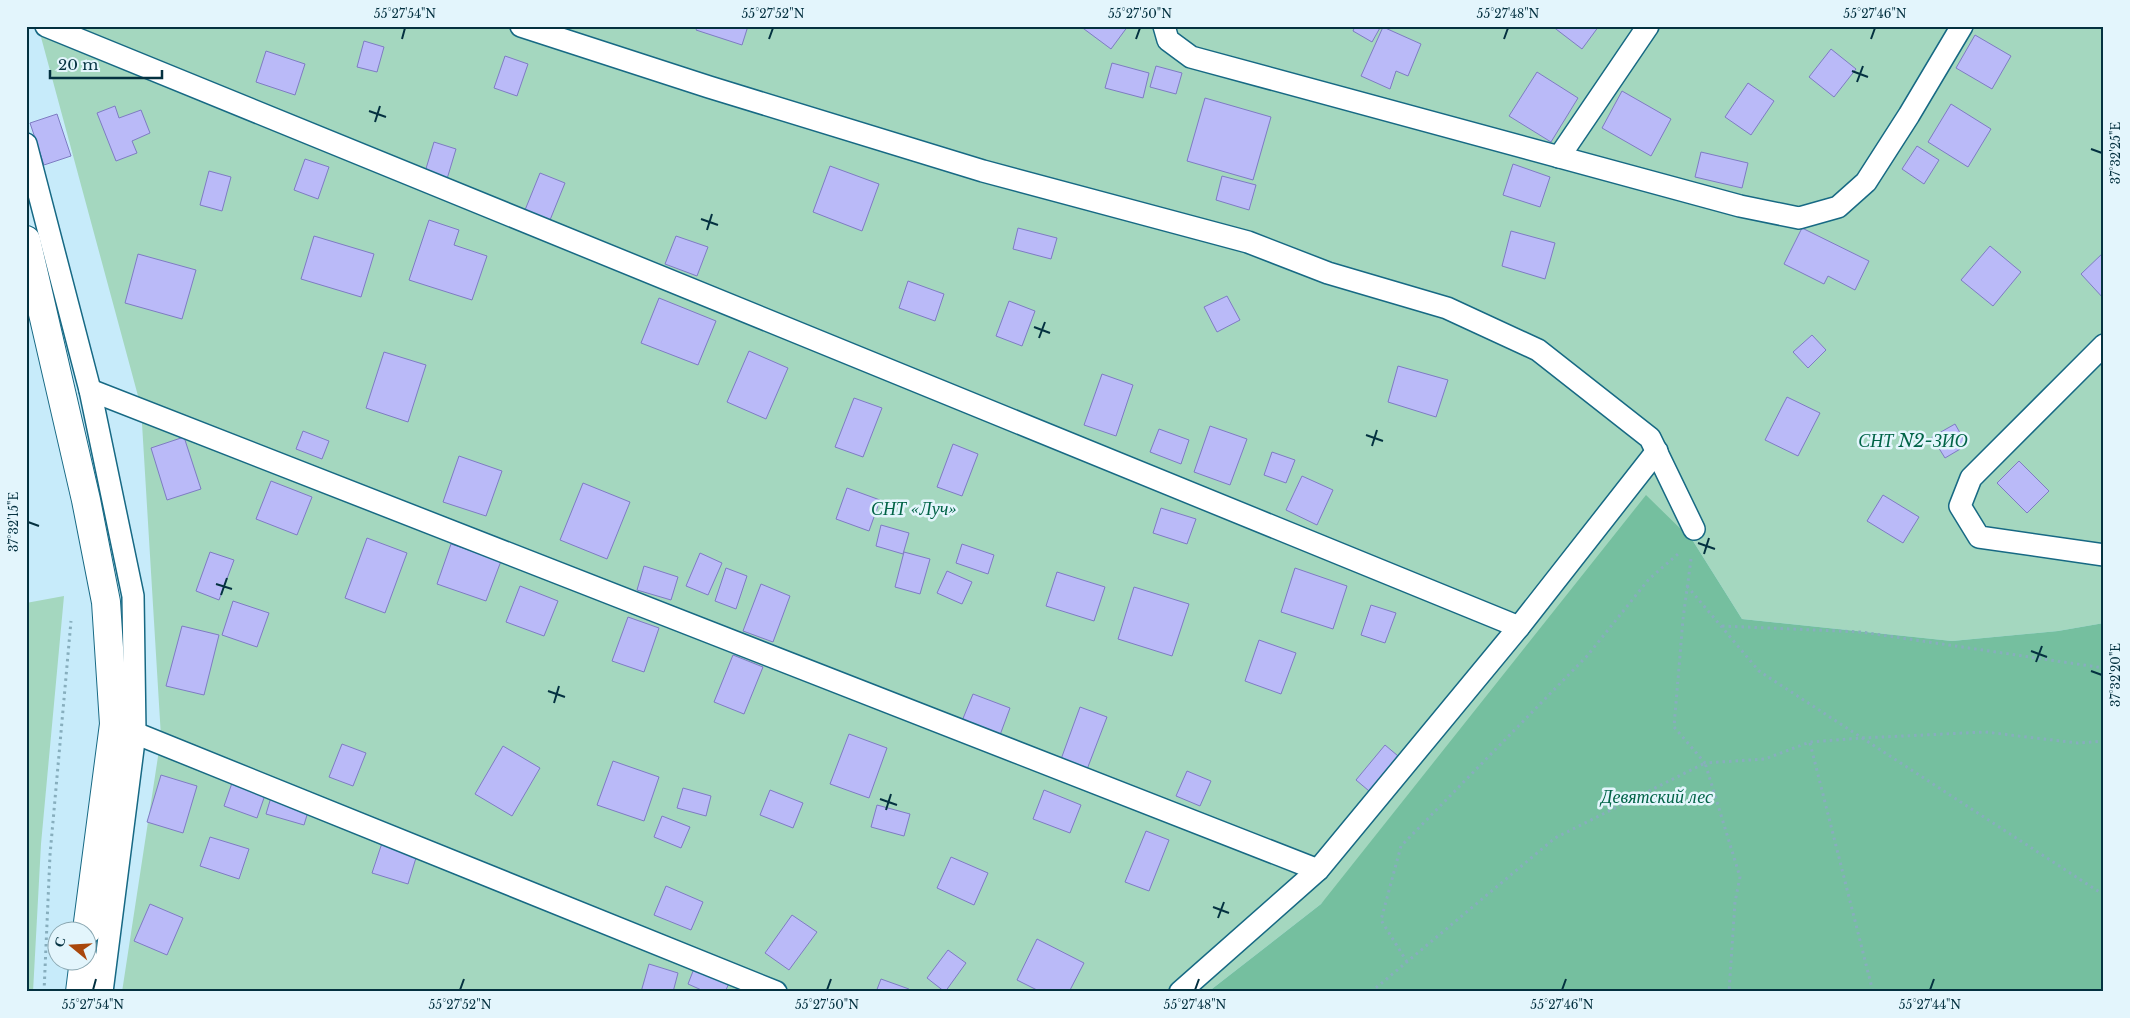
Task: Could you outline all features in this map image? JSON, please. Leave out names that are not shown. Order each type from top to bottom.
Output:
[{"type":"street","points":[[26,240],[86,500],[106,602],[114,724],[88,920]]},
{"type":"street","points":[[80,992],[83,970]]},
{"type":"lane","points":[[46,26],[1520,627]]},
{"type":"lane","points":[[521,26],[718,90],[983,171],[1248,242],[1328,273],[1447,308],[1538,350],[1650,438],[1694,535]]},
{"type":"lane","points":[[1164,26],[1168,40],[1191,57],[1740,206],[1799,218],[1838,207],[1866,182],[1909,116],[1962,26]]},
{"type":"lane","points":[[1559,157],[1648,26]]},
{"type":"lane","points":[[26,144],[90,390],[133,596],[135,732],[102,992]]},
{"type":"lane","points":[[2104,345],[1971,478],[1960,506],[1979,537],[2104,556]]},
{"type":"lane","points":[[90,390],[1318,870]]},
{"type":"lane","points":[[1180,992],[1318,870],[1520,627],[1657,451]]},
{"type":"lane","points":[[135,732],[776,992]]},
{"type":"path","points":[[1694,535],[1687,586],[1674,727],[1705,763],[1740,877],[1734,902],[1729,992]]},
{"type":"path","points":[[1407,962],[1381,920],[1401,846],[1587,656],[1649,579],[1694,535]]},
{"type":"path","points":[[1687,586],[1759,671],[2104,895]]},
{"type":"path","points":[[1722,626],[1861,632],[2104,668]]},
{"type":"path","points":[[1371,992],[1555,838],[1705,763],[1765,759],[1810,742],[1862,738],[1985,732],[2078,743],[2104,741]]},
{"type":"path","points":[[1810,742],[1873,992]]},
{"type":"green space","name":"СНТ «Луч»","points":[[38,26],[2104,26],[2104,623],[2058,631],[1952,641],[1742,619],[1693,541],[1321,904],[1208,992],[122,992],[161,737],[141,407]]},
{"type":"green space","name":"Девятский лес","points":[[1646,495],[1693,541],[1742,619],[1952,641],[2058,631],[2104,623],[2104,992],[1208,992],[1321,904]]},
{"type":"green space","points":[[64,596],[41,844],[33,992],[26,992],[26,603]]},
{"type":"building","points":[[698,26],[748,26],[742,45],[696,30]]},
{"type":"building","points":[[1080,26],[1128,26],[1111,49]]},
{"type":"building","points":[[1355,26],[1381,26],[1372,42],[1353,31]]},
{"type":"building","points":[[1552,26],[1599,26],[1582,49]]},
{"type":"building","points":[[1383,27],[1421,44],[1408,76],[1396,71],[1390,89],[1361,76]]},
{"type":"building","points":[[1975,35],[2011,56],[1992,89],[1956,68]]},
{"type":"building","points":[[364,41],[384,47],[377,72],[357,67]]},
{"type":"building","points":[[1831,49],[1856,69],[1834,97],[1809,77]]},
{"type":"building","points":[[266,51],[305,64],[295,95],[256,82]]},
{"type":"building","points":[[505,56],[528,64],[517,96],[494,88]]},
{"type":"building","points":[[1112,63],[1149,73],[1143,98],[1105,88]]},
{"type":"building","points":[[1156,66],[1182,73],[1176,94],[1150,87]]},
{"type":"building","points":[[1537,72],[1578,98],[1551,142],[1509,116]]},
{"type":"building","points":[[1748,83],[1774,101],[1751,135],[1725,117]]},
{"type":"building","points":[[1622,91],[1671,119],[1651,156],[1602,128]]},
{"type":"building","points":[[1205,98],[1271,117],[1253,180],[1187,161]]},
{"type":"building","points":[[1951,104],[1991,129],[1968,167],[1928,142]]},
{"type":"building","points":[[115,106],[119,118],[141,110],[150,133],[132,141],[137,153],[116,161],[97,113]]},
{"type":"building","points":[[57,114],[71,156],[44,165],[30,123]]},
{"type":"building","points":[[434,142],[456,149],[447,179],[425,172]]},
{"type":"building","points":[[1917,146],[1939,160],[1924,184],[1902,169]]},
{"type":"building","points":[[1701,152],[1748,163],[1742,188],[1695,177]]},
{"type":"building","points":[[305,159],[329,167],[318,199],[294,190]]},
{"type":"building","points":[[1513,164],[1550,177],[1540,207],[1503,195]]},
{"type":"building","points":[[830,166],[879,184],[862,231],[813,212]]},
{"type":"building","points":[[209,171],[231,177],[222,211],[200,205]]},
{"type":"building","points":[[540,173],[565,183],[548,225],[523,215]]},
{"type":"building","points":[[1222,176],[1256,185],[1249,210],[1216,200]]},
{"type":"building","points":[[429,220],[459,230],[454,245],[487,256],[472,300],[409,280]]},
{"type":"building","points":[[1018,228],[1057,238],[1051,259],[1013,249]]},
{"type":"building","points":[[1802,228],[1869,261],[1855,290],[1828,276],[1824,284],[1784,264]]},
{"type":"building","points":[[1511,231],[1555,243],[1545,279],[1502,266]]},
{"type":"building","points":[[314,236],[374,254],[361,297],[301,279]]},
{"type":"building","points":[[676,236],[708,247],[697,276],[665,264]]},
{"type":"building","points":[[1990,246],[2021,272],[1993,306],[1961,280]]},
{"type":"building","points":[[2104,252],[2104,299],[2081,274]]},
{"type":"building","points":[[138,254],[196,270],[182,319],[125,303]]},
{"type":"building","points":[[908,281],[944,294],[935,321],[899,308]]},
{"type":"building","points":[[1227,296],[1240,320],[1217,332],[1204,307]]},
{"type":"building","points":[[659,298],[716,321],[698,365],[641,343]]},
{"type":"building","points":[[1009,301],[1035,311],[1022,346],[996,336]]},
{"type":"building","points":[[1812,335],[1826,350],[1808,368],[1793,352]]},
{"type":"building","points":[[749,351],[788,368],[766,419],[727,402]]},
{"type":"building","points":[[384,352],[426,365],[408,422],[366,408]]},
{"type":"building","points":[[1398,366],[1448,380],[1436,417],[1388,402]]},
{"type":"building","points":[[1102,374],[1133,385],[1116,436],[1084,425]]},
{"type":"building","points":[[1787,397],[1820,413],[1798,456],[1765,440]]},
{"type":"building","points":[[854,398],[882,408],[863,457],[835,447]]},
{"type":"building","points":[[1955,424],[1967,445],[1945,458],[1932,437]]},
{"type":"building","points":[[1210,426],[1247,439],[1230,485],[1194,472]]},
{"type":"building","points":[[1159,429],[1189,440],[1181,464],[1150,452]]},
{"type":"building","points":[[303,431],[329,441],[322,459],[296,449]]},
{"type":"building","points":[[184,437],[201,489],[167,500],[151,448]]},
{"type":"building","points":[[953,444],[978,454],[962,496],[937,487]]},
{"type":"building","points":[[1272,452],[1295,460],[1286,483],[1264,475]]},
{"type":"building","points":[[459,456],[502,471],[486,516],[443,502]]},
{"type":"building","points":[[2019,461],[2049,491],[2027,513],[1997,483]]},
{"type":"building","points":[[1302,476],[1333,490],[1317,525],[1286,510]]},
{"type":"building","points":[[271,481],[312,497],[297,535],[256,519]]},
{"type":"building","points":[[583,483],[630,502],[607,559],[560,540]]},
{"type":"building","points":[[847,488],[880,500],[869,531],[836,519]]},
{"type":"building","points":[[1883,495],[1919,517],[1903,543],[1867,521]]},
{"type":"building","points":[[1161,508],[1196,519],[1187,544],[1153,533]]},
{"type":"building","points":[[881,525],[909,533],[903,554],[876,546]]},
{"type":"building","points":[[367,538],[407,553],[385,613],[345,598]]},
{"type":"building","points":[[451,544],[501,561],[486,601],[437,584]]},
{"type":"building","points":[[962,544],[994,555],[988,574],[956,563]]},
{"type":"building","points":[[210,552],[234,560],[219,600],[196,591]]},
{"type":"building","points":[[904,552],[930,559],[920,594],[895,587]]},
{"type":"building","points":[[700,553],[722,563],[708,595],[686,586]]},
{"type":"building","points":[[644,566],[678,577],[671,600],[637,590]]},
{"type":"building","points":[[726,568],[747,576],[736,609],[715,601]]},
{"type":"building","points":[[1295,568],[1347,586],[1333,629],[1281,612]]},
{"type":"building","points":[[947,571],[972,582],[962,604],[937,593]]},
{"type":"building","points":[[1057,572],[1105,587],[1094,621],[1046,606]]},
{"type":"building","points":[[761,584],[790,596],[773,642],[743,631]]},
{"type":"building","points":[[520,586],[558,601],[544,636],[506,622]]},
{"type":"building","points":[[1134,587],[1189,604],[1172,656],[1118,639]]},
{"type":"building","points":[[233,601],[269,613],[257,647],[222,635]]},
{"type":"building","points":[[1371,605],[1396,613],[1385,643],[1361,635]]},
{"type":"building","points":[[628,617],[659,628],[644,672],[612,661]]},
{"type":"building","points":[[182,626],[219,635],[204,695],[166,686]]},
{"type":"building","points":[[1259,640],[1296,653],[1281,694],[1245,681]]},
{"type":"building","points":[[733,655],[763,667],[744,714],[714,702]]},
{"type":"building","points":[[973,694],[1010,708],[1000,735],[962,721]]},
{"type":"building","points":[[1080,707],[1107,717],[1086,772],[1060,762]]},
{"type":"building","points":[[849,734],[887,748],[869,798],[830,784]]},
{"type":"building","points":[[342,744],[366,753],[353,786],[329,777]]},
{"type":"building","points":[[1385,745],[1404,761],[1375,796],[1356,780]]},
{"type":"building","points":[[503,746],[540,768],[512,816],[475,794]]},
{"type":"building","points":[[613,761],[659,777],[644,821],[597,805]]},
{"type":"building","points":[[1187,771],[1211,781],[1200,806],[1176,796]]},
{"type":"building","points":[[161,775],[197,786],[183,833],[147,822]]},
{"type":"building","points":[[232,783],[265,795],[257,818],[224,806]]},
{"type":"building","points":[[683,788],[711,796],[706,816],[677,808]]},
{"type":"building","points":[[770,790],[803,803],[793,828],[760,815]]},
{"type":"building","points":[[1044,790],[1081,805],[1070,833],[1033,819]]},
{"type":"building","points":[[272,794],[310,805],[304,825],[266,814]]},
{"type":"building","points":[[877,805],[910,814],[904,836],[871,827]]},
{"type":"building","points":[[662,816],[690,827],[681,848],[654,837]]},
{"type":"building","points":[[1146,831],[1169,840],[1149,891],[1125,882]]},
{"type":"building","points":[[210,837],[249,849],[239,879],[200,866]]},
{"type":"building","points":[[384,837],[419,848],[408,884],[372,873]]},
{"type":"building","points":[[951,857],[988,873],[974,905],[937,888]]},
{"type":"building","points":[[666,886],[703,902],[691,930],[654,915]]},
{"type":"building","points":[[150,904],[183,918],[167,955],[134,941]]},
{"type":"building","points":[[792,915],[817,932],[789,970],[765,953]]},
{"type":"building","points":[[1037,939],[1084,963],[1069,992],[1041,992],[1017,980]]},
{"type":"building","points":[[948,950],[966,963],[945,992],[927,978]]},
{"type":"building","points":[[649,964],[678,973],[673,992],[641,992]]},
{"type":"building","points":[[695,966],[730,981],[725,992],[706,992],[688,984]]},
{"type":"building","points":[[881,979],[909,989],[908,992],[876,992]]},
{"type":"park label","name":"СНТ N2-ЗИО","points":[[1913,441]]}]
